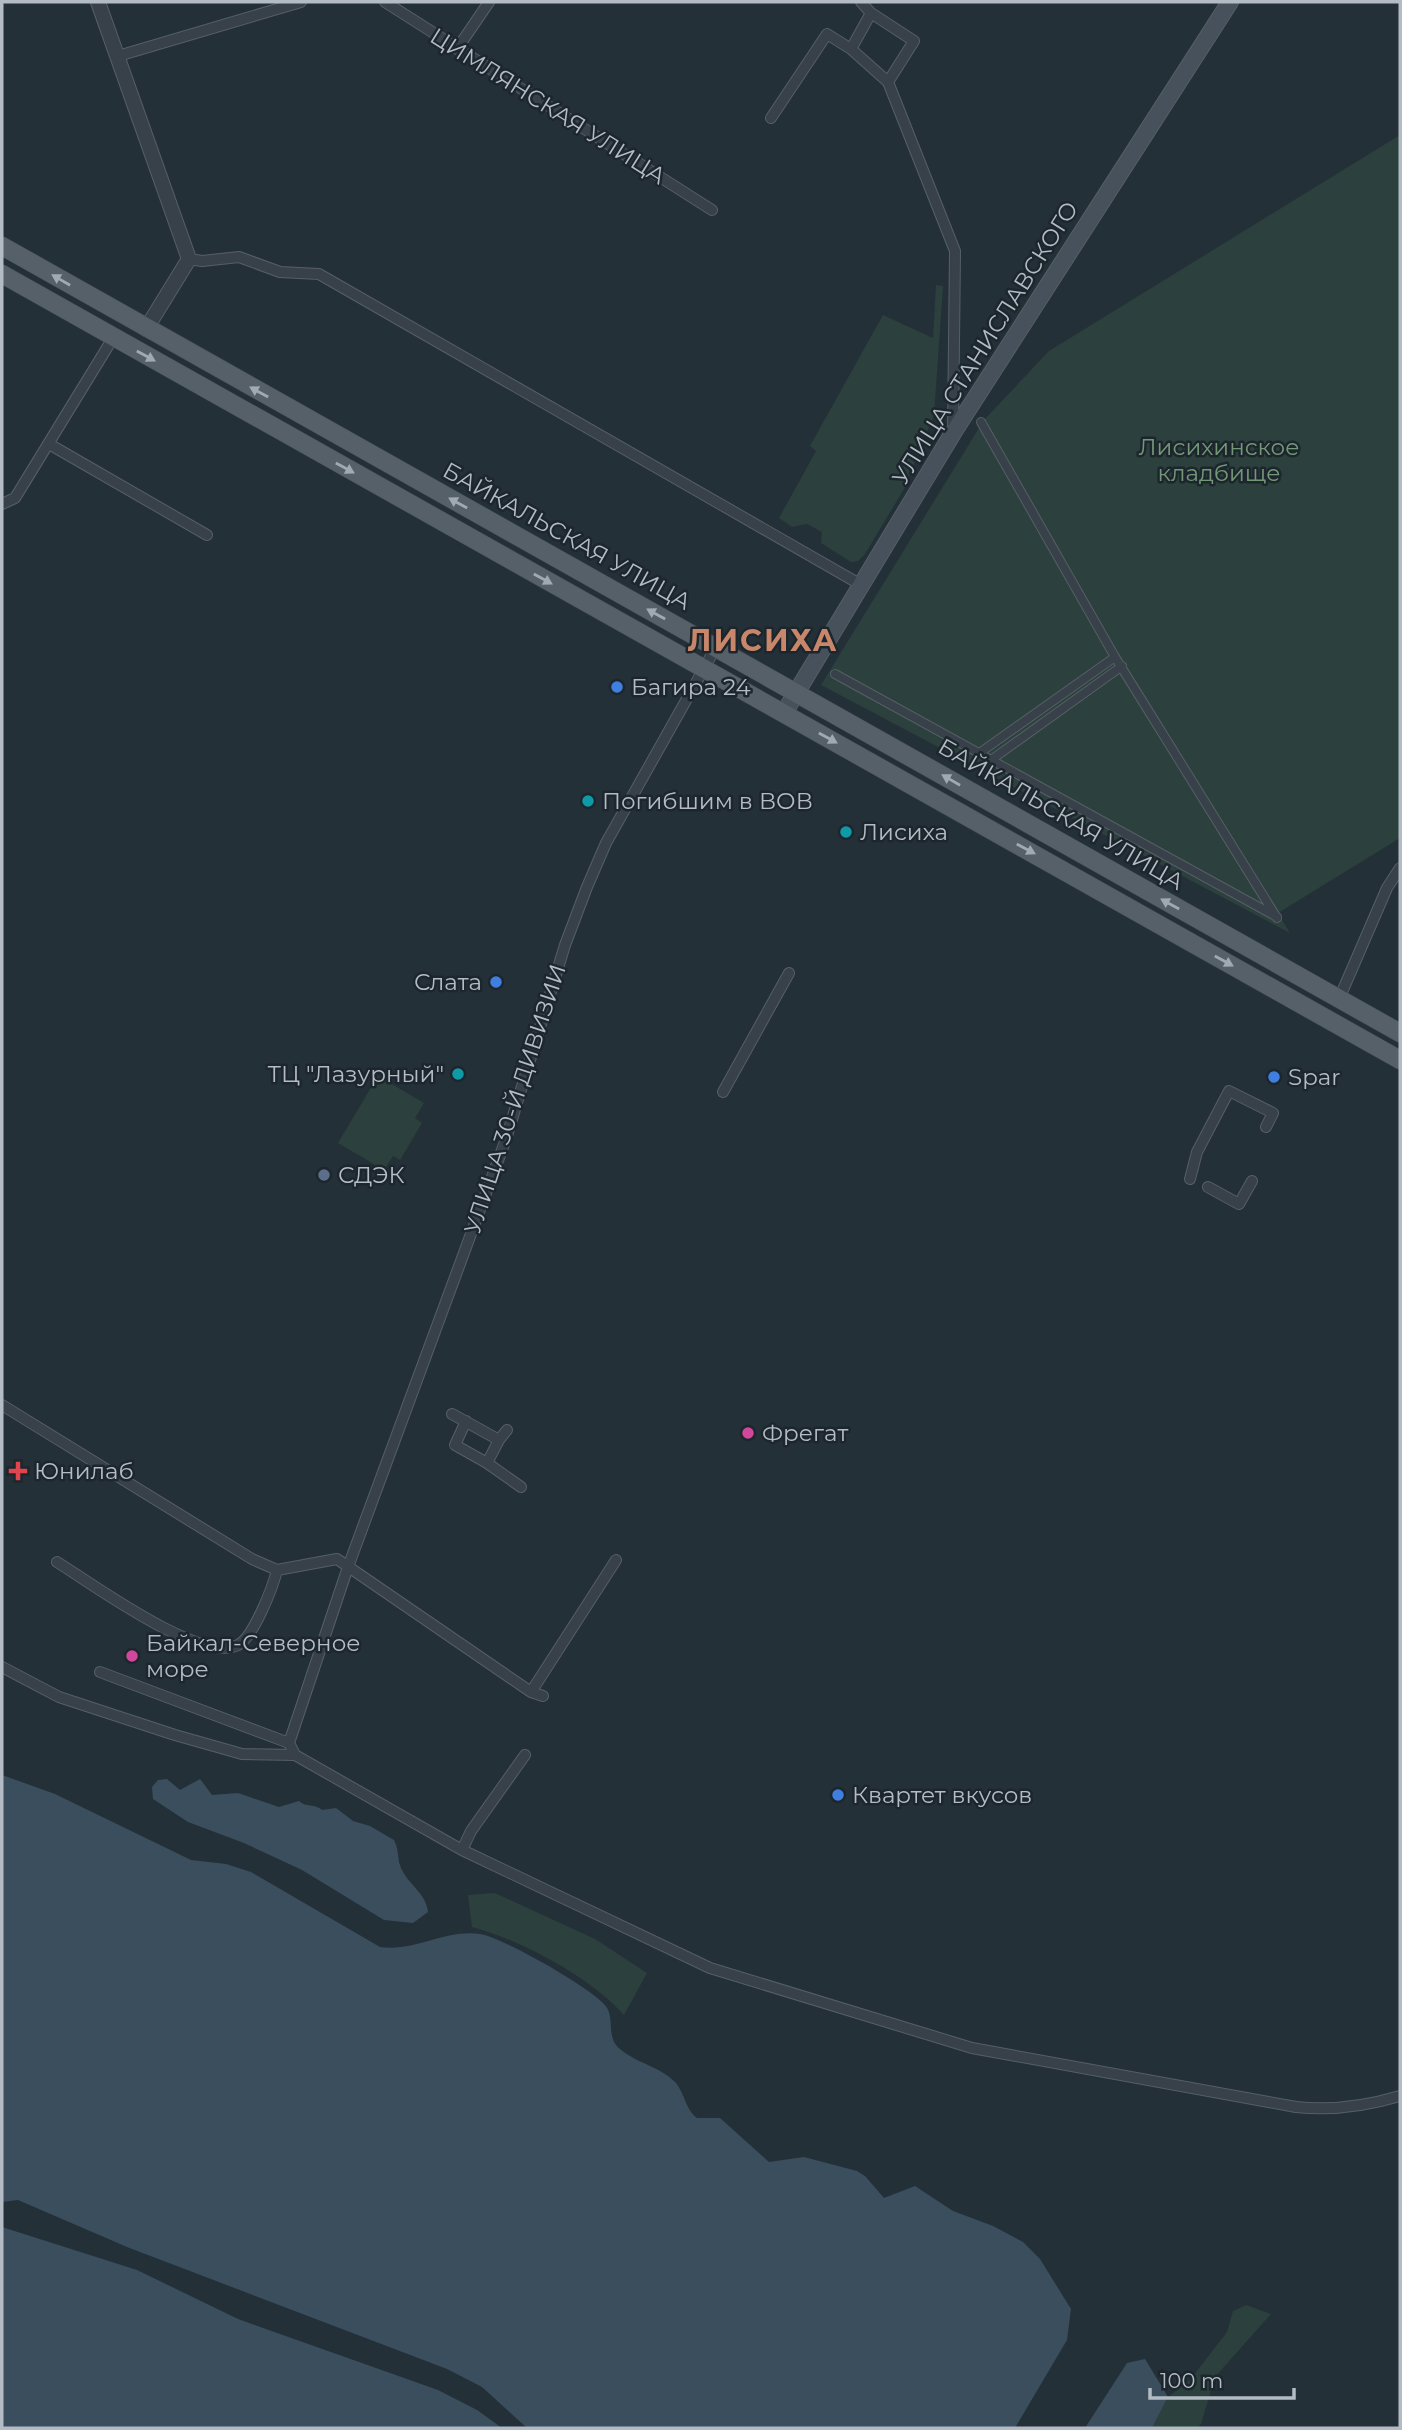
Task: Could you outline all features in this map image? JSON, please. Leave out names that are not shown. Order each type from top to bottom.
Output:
[{"type":"main road","name":"УЛИЦА СТАНИСЛАВСКОГО","points":[[785,713],[953,433],[1230,2]]},
{"type":"main road","name":"БАЙКАЛЬСКАЯ УЛИЦА","points":[[2,246],[1400,1033]]},
{"type":"main road","name":"БАЙКАЛЬСКАЯ УЛИЦА","points":[[2,274],[1400,1060]]},
{"type":"street","points":[[98,2],[189,259]]},
{"type":"street","points":[[118,56],[301,2]]},
{"type":"street","name":"ЦИМЛЯНСКАЯ УЛИЦА","points":[[385,2],[712,210]]},
{"type":"street","points":[[457,50],[489,2]]},
{"type":"street","points":[[861,2],[871,13],[914,41],[888,82]]},
{"type":"street","points":[[850,49],[871,13]]},
{"type":"street","points":[[771,118],[827,34],[850,49],[888,82],[955,251],[953,433]]},
{"type":"street","points":[[189,259],[202,261],[239,257],[280,272],[319,274],[863,586]]},
{"type":"street","points":[[146,329],[189,259]]},
{"type":"street","points":[[2,504],[15,498],[113,338]]},
{"type":"street","points":[[835,674],[1277,918],[1115,657],[981,422]]},
{"type":"street","points":[[49,444],[207,535]]},
{"type":"street","name":"УЛИЦА 30-Й ДИВИЗИИ","points":[[289,1743],[348,1567],[506,1139],[565,945],[587,887],[606,843],[716,647]]},
{"type":"street","points":[[978,754],[1115,657]]},
{"type":"street","points":[[991,760],[1122,666]]},
{"type":"street","points":[[1339,999],[1390,881],[1400,868]]},
{"type":"street","points":[[723,1092],[789,973]]},
{"type":"street","points":[[1190,1179],[1197,1152],[1229,1091],[1273,1113],[1266,1127]]},
{"type":"street","points":[[1208,1187],[1239,1205],[1252,1181]]},
{"type":"street","points":[[2,1405],[252,1559],[277,1570],[337,1559],[531,1692],[543,1696]]},
{"type":"street","points":[[452,1413],[499,1440]]},
{"type":"street","points":[[466,1421],[455,1445],[522,1487]]},
{"type":"street","points":[[487,1463],[507,1430]]},
{"type":"street","points":[[531,1692],[616,1560]]},
{"type":"street","points":[[57,1562],[120,1604],[194,1643],[225,1648],[245,1640],[274,1583],[277,1570]]},
{"type":"street","points":[[2,1667],[58,1697],[242,1754],[295,1755],[462,1850],[680,1956],[915,2033],[1071,2068],[1313,2109],[1372,2105],[1400,2096]]},
{"type":"street","points":[[100,1672],[289,1743],[295,1755]]},
{"type":"street","points":[[462,1850],[471,1831],[525,1755]]},
{"type":"green space","name":"Лисихинское кладбище","points":[[1400,135],[1400,838],[1278,913],[1290,933],[821,685],[984,420],[1049,351]]},
{"type":"green space","points":[[936,285],[943,286],[934,415],[904,489],[865,554],[858,561],[851,562],[821,543],[822,532],[807,524],[792,527],[779,518],[816,451],[810,446],[883,315],[933,338]]},
{"type":"green space","points":[[378,1076],[424,1103],[415,1118],[422,1123],[400,1160],[393,1156],[384,1170],[338,1143]]},
{"type":"green space","points":[[495,1893],[595,1939],[647,1973],[624,2015],[593,1987],[554,1962],[512,1941],[472,1927],[468,1895]]},
{"type":"green space","points":[[1246,2305],[1271,2314],[1215,2377],[1201,2424],[1197,2428],[1152,2428],[1168,2397],[1190,2380],[1227,2332],[1233,2311]]},
{"type":"water","points":[[2,1775],[55,1794],[191,1860],[226,1864],[251,1872],[380,1947],[406,1946],[467,1933],[491,1937],[526,1953],[597,1997],[608,2010],[613,2039],[620,2049],[675,2082],[697,2118],[720,2118],[769,2162],[804,2157],[857,2171],[865,2176],[884,2198],[915,2186],[953,2211],[993,2226],[1023,2242],[1040,2259],[1071,2309],[1067,2340],[1015,2428],[527,2428],[482,2387],[447,2369],[127,2247],[18,2200],[2,2202]]},
{"type":"water","points":[[167,1779],[180,1790],[200,1779],[212,1795],[238,1793],[279,1807],[299,1801],[322,1810],[336,1808],[353,1821],[370,1826],[394,1840],[405,1876],[423,1898],[428,1912],[413,1923],[384,1920],[302,1870],[244,1843],[188,1822],[153,1799],[152,1787],[158,1780]]},
{"type":"water","points":[[2,2227],[137,2270],[238,2319],[438,2390],[477,2410],[502,2428],[2,2428]]},
{"type":"water","points":[[1145,2359],[1168,2397],[1152,2428],[1085,2428],[1127,2363]]},
{"type":"place","name":"Багира 24","points":[[617,687]]},
{"type":"place","name":"Погибшим в ВОВ","points":[[588,801]]},
{"type":"place","name":"Лисиха","points":[[846,832]]},
{"type":"place","name":"Слата","points":[[496,982]]},
{"type":"place","name":"ТЦ \"Лазурный\"","points":[[458,1074]]},
{"type":"place","name":"Spar","points":[[1274,1077]]},
{"type":"place","name":"СДЭК","points":[[324,1175]]},
{"type":"place","name":"Фрегат","points":[[748,1433]]},
{"type":"place","name":"Юнилаб","points":[[18,1471]]},
{"type":"place","name":"Байкал-Северное море","points":[[132,1656]]},
{"type":"place","name":"Квартет вкусов","points":[[838,1795]]},
{"type":"district","name":"ЛИСИХА","points":[[763,641]]}]
